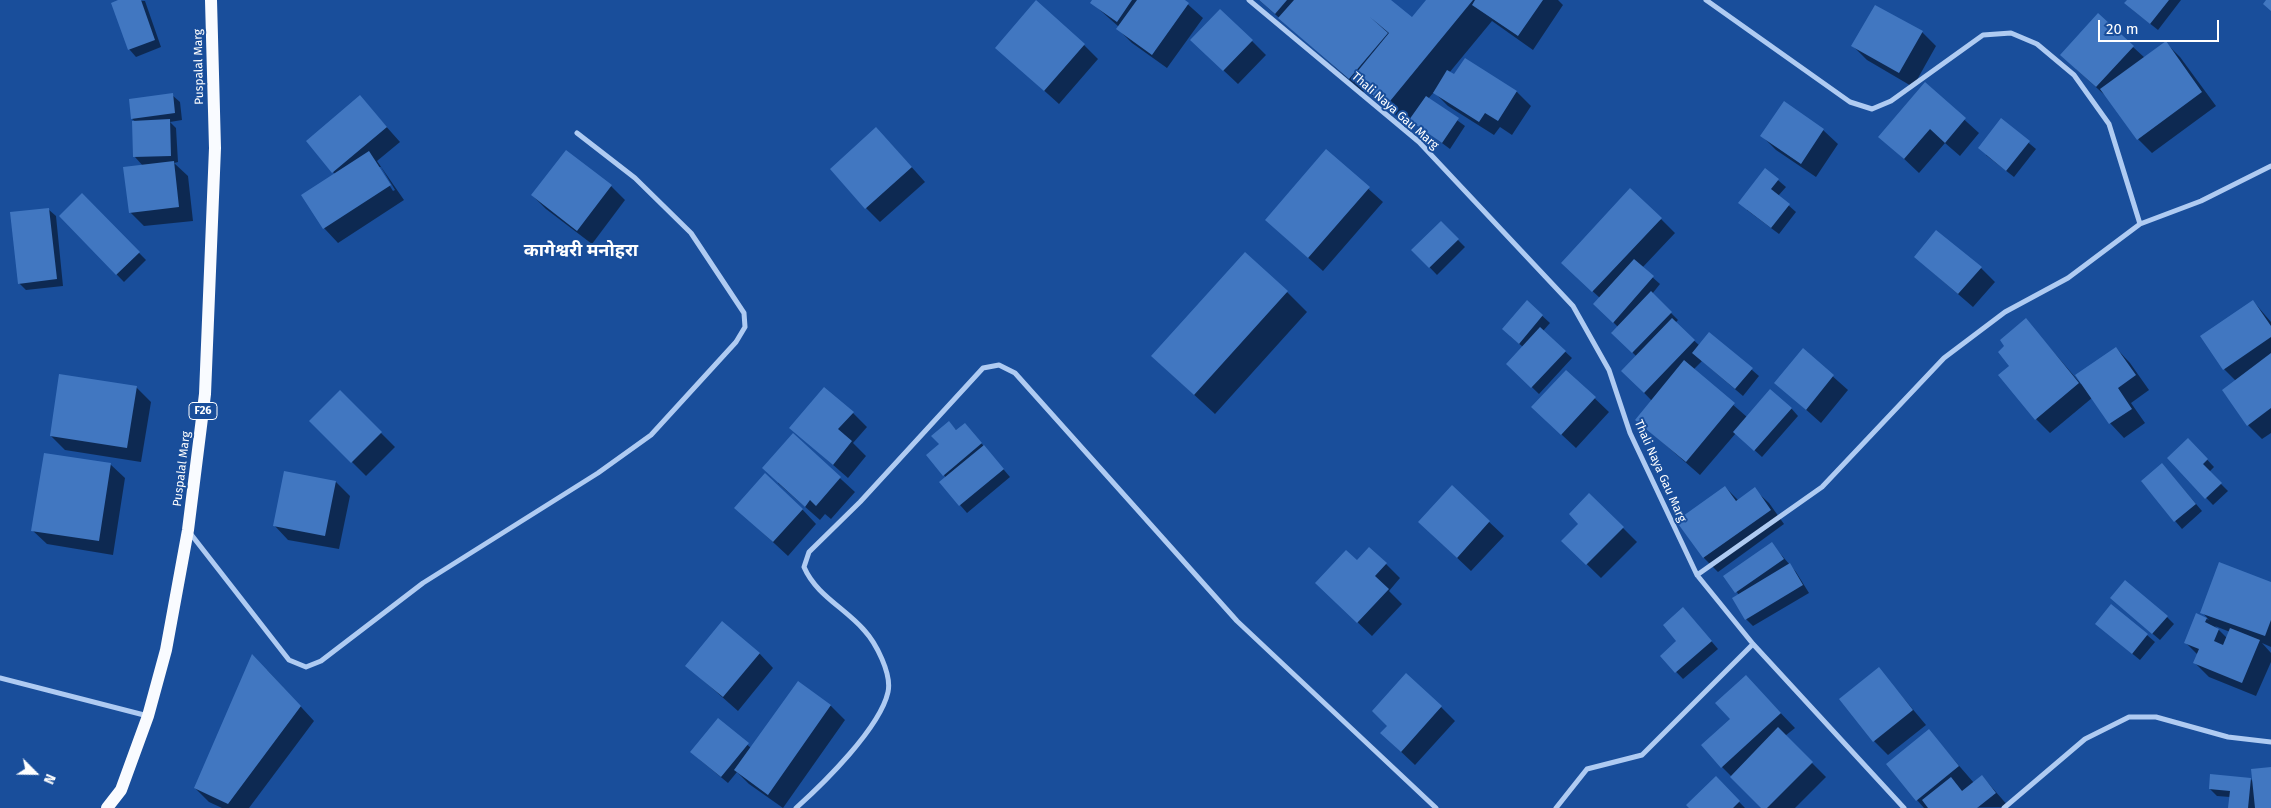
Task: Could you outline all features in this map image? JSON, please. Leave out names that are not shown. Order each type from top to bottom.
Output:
[{"type":"main road","name":"Puspalal Marg","points":[[107,808],[121,790],[148,716],[166,650],[188,530],[206,374],[215,148],[211,0]]},
{"type":"street","name":"Thali Naya Gau Marg","points":[[1249,0],[1419,142],[1573,306],[1609,370],[1630,433],[1697,575],[1753,644],[1904,808]]},
{"type":"street","points":[[1706,0],[1850,102],[1872,109],[1891,101],[1983,36],[2011,32],[2037,44],[2074,76],[2109,124],[2140,224]]},
{"type":"street","points":[[188,530],[289,660],[306,667],[321,661],[423,583],[488,540],[598,473],[651,435],[736,342],[745,327],[744,313],[691,234],[635,178],[578,133]]},
{"type":"street","points":[[1697,575],[1822,487],[1944,358],[2005,312],[2068,278],[2140,224],[2201,201],[2271,166]]},
{"type":"street","points":[[796,808],[823,784],[877,718],[888,692],[886,666],[865,630],[810,581],[804,567],[809,552],[860,502],[983,368],[999,365],[1015,373],[1237,620],[1436,808]]},
{"type":"street","points":[[1556,808],[1587,769],[1642,755],[1753,644]]},
{"type":"street","points":[[0,678],[148,716]]},
{"type":"street","points":[[2004,808],[2085,739],[2129,717],[2156,717],[2228,737],[2271,742]]},
{"type":"building","points":[[118,0],[141,0],[155,40],[128,50],[111,3]]},
{"type":"building","points":[[1036,0],[1085,44],[1044,91],[995,48]]},
{"type":"building","points":[[1092,0],[1132,0],[1117,22],[1090,3]]},
{"type":"building","points":[[1137,0],[1185,0],[1189,3],[1152,55],[1116,29]]},
{"type":"building","points":[[1259,0],[1287,0],[1275,14]]},
{"type":"building","points":[[1294,0],[1391,0],[1412,17],[1426,0],[1473,0],[1386,106],[1352,78],[1389,33],[1370,17],[1388,33],[1349,79],[1278,18]]},
{"type":"building","points":[[1475,0],[1543,0],[1518,36],[1472,5]]},
{"type":"building","points":[[2127,0],[2169,0],[2150,24],[2124,3]]},
{"type":"building","points":[[2266,0],[2271,0],[2271,11],[2263,4]]},
{"type":"building","points":[[1875,5],[1923,31],[1899,73],[1851,46]]},
{"type":"building","points":[[1220,9],[1253,40],[1223,71],[1190,40]]},
{"type":"building","points":[[2098,13],[2134,46],[2096,87],[2060,55]]},
{"type":"building","points":[[2166,41],[2202,92],[2137,140],[2100,89]]},
{"type":"building","points":[[1465,58],[1517,91],[1498,121],[1485,113],[1479,122],[1433,93],[1447,70],[1454,74]]},
{"type":"building","points":[[1925,82],[1966,118],[1945,143],[1930,129],[1904,159],[1878,137]]},
{"type":"building","points":[[173,93],[175,113],[131,119],[129,99]]},
{"type":"building","points":[[360,95],[387,127],[332,173],[306,141]]},
{"type":"building","points":[[1426,96],[1459,118],[1442,143],[1409,120]]},
{"type":"building","points":[[1784,101],[1824,129],[1801,164],[1760,136]]},
{"type":"building","points":[[2001,118],[2030,141],[2006,171],[1978,148]]},
{"type":"building","points":[[170,119],[171,156],[133,157],[132,121]]},
{"type":"building","points":[[876,127],[912,167],[865,209],[830,169]]},
{"type":"building","points":[[1326,149],[1370,187],[1308,258],[1265,220]]},
{"type":"building","points":[[566,150],[612,185],[577,231],[531,195]]},
{"type":"building","points":[[369,151],[391,185],[323,229],[301,195]]},
{"type":"building","points":[[174,161],[179,207],[129,213],[123,167]]},
{"type":"building","points":[[1765,168],[1779,179],[1771,189],[1790,204],[1771,228],[1738,203]]},
{"type":"building","points":[[1630,188],[1662,218],[1592,292],[1561,263]]},
{"type":"building","points":[[82,193],[140,252],[116,275],[59,216]]},
{"type":"building","points":[[49,208],[57,279],[18,284],[10,212]]},
{"type":"building","points":[[1441,221],[1459,239],[1429,268],[1411,250]]},
{"type":"building","points":[[1936,230],[1982,267],[1958,294],[1914,257]]},
{"type":"building","points":[[1245,252],[1288,291],[1194,395],[1151,356]]},
{"type":"building","points":[[1634,259],[1654,276],[1613,323],[1593,304]]},
{"type":"building","points":[[1651,291],[1672,312],[1632,353],[1611,333]]},
{"type":"building","points":[[1527,300],[1543,315],[1519,344],[1502,329]]},
{"type":"building","points":[[2253,300],[2271,326],[2271,337],[2223,370],[2200,336]]},
{"type":"building","points":[[1672,318],[1695,340],[1644,393],[1621,371]]},
{"type":"building","points":[[2026,318],[2079,383],[2035,420],[1998,375],[2009,366],[1998,352],[2004,346],[2000,340]]},
{"type":"building","points":[[1540,327],[1566,351],[1531,388],[1506,364]]},
{"type":"building","points":[[1709,332],[1753,368],[1735,389],[1692,353]]},
{"type":"building","points":[[2116,347],[2136,375],[2118,388],[2132,409],[2109,424],[2075,375]]},
{"type":"building","points":[[1803,348],[1834,375],[1806,410],[1774,383]]},
{"type":"building","points":[[2271,353],[2271,408],[2247,426],[2222,390]]},
{"type":"building","points":[[1684,360],[1735,403],[1686,462],[1635,420]]},
{"type":"building","points":[[1566,370],[1596,397],[1561,435],[1531,407]]},
{"type":"building","points":[[59,374],[137,386],[127,448],[50,436]]},
{"type":"building","points":[[824,387],[854,412],[838,429],[852,441],[833,465],[789,428]]},
{"type":"building","points":[[1770,389],[1792,408],[1754,451],[1733,432]]},
{"type":"building","points":[[340,390],[382,432],[351,463],[309,421]]},
{"type":"building","points":[[949,421],[956,430],[965,423],[982,443],[943,476],[926,455],[939,444],[931,436]]},
{"type":"building","points":[[793,433],[841,477],[816,506],[810,500],[805,507],[762,468]]},
{"type":"building","points":[[2188,438],[2208,459],[2203,464],[2222,483],[2205,499],[2167,458]]},
{"type":"building","points":[[984,445],[1004,469],[959,506],[939,482]]},
{"type":"building","points":[[44,453],[111,463],[99,541],[31,531]]},
{"type":"building","points":[[2162,463],[2196,504],[2174,522],[2141,481]]},
{"type":"building","points":[[284,471],[336,481],[325,536],[273,526]]},
{"type":"building","points":[[765,473],[803,509],[773,542],[734,508]]},
{"type":"building","points":[[1452,485],[1490,521],[1457,558],[1418,522]]},
{"type":"building","points":[[1725,486],[1736,501],[1755,487],[1771,510],[1703,558],[1676,521]]},
{"type":"building","points":[[1589,493],[1624,527],[1586,565],[1561,541],[1578,524],[1569,514]]},
{"type":"building","points":[[1772,542],[1784,559],[1735,593],[1723,576]]},
{"type":"building","points":[[1369,547],[1387,563],[1375,576],[1389,589],[1357,623],[1315,583],[1346,550],[1357,560]]},
{"type":"building","points":[[2219,562],[2271,582],[2271,620],[2265,636],[2200,613]]},
{"type":"building","points":[[1790,563],[1803,585],[1745,620],[1732,598]]},
{"type":"building","points":[[2125,580],[2168,616],[2152,634],[2110,598]]},
{"type":"building","points":[[2111,604],[2148,634],[2132,654],[2095,624]]},
{"type":"building","points":[[1683,607],[1712,641],[1675,673],[1660,656],[1676,641],[1663,625]]},
{"type":"building","points":[[2196,613],[2207,618],[2205,622],[2219,629],[2214,641],[2223,645],[2230,628],[2260,640],[2242,683],[2193,663],[2199,649],[2184,643]]},
{"type":"building","points":[[722,621],[760,653],[723,697],[685,666]]},
{"type":"building","points":[[252,654],[301,706],[228,804],[194,788]]},
{"type":"building","points":[[1879,667],[1913,710],[1873,742],[1839,699]]},
{"type":"building","points":[[1406,673],[1442,706],[1401,752],[1380,733],[1387,726],[1372,711]]},
{"type":"building","points":[[1746,675],[1781,713],[1721,768],[1701,745],[1730,719],[1715,703]]},
{"type":"building","points":[[798,681],[831,705],[768,795],[734,770]]},
{"type":"building","points":[[718,718],[749,743],[721,777],[690,752]]},
{"type":"building","points":[[1778,727],[1813,762],[1767,808],[1761,808],[1730,777]]},
{"type":"building","points":[[1929,729],[1959,766],[1916,801],[1886,764]]},
{"type":"building","points":[[2271,767],[2271,808],[2255,808],[2251,769]]},
{"type":"building","points":[[2210,774],[2251,778],[2248,808],[2228,808],[2230,791],[2209,789]]},
{"type":"building","points":[[1982,775],[1996,793],[1977,808],[1928,808],[1922,800],[1951,777],[1962,791]]},
{"type":"building","points":[[1716,776],[1740,801],[1733,808],[1689,808],[1686,805]]},
{"type":"district","name":"कागेश्वरी मनोहरा","points":[[581,251]]}]
